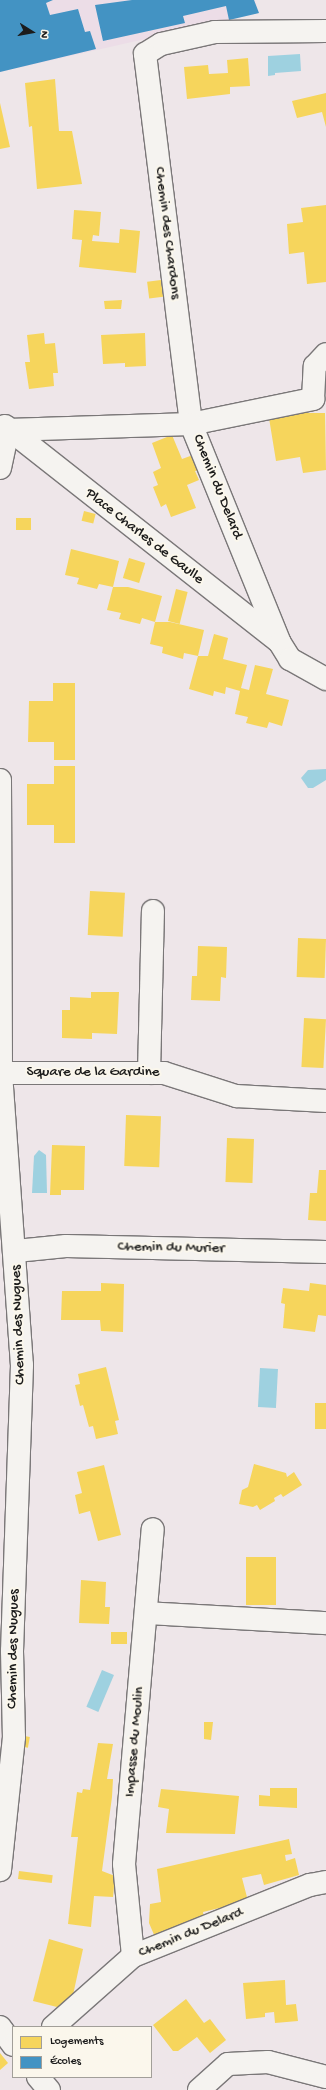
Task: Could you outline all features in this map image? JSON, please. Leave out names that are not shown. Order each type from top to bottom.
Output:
[{"type":"street","name":"Chemin des Chardons","points":[[191,424],[145,54],[161,44],[215,32],[326,32]]},
{"type":"street","points":[[191,424],[313,399],[315,366],[326,354]]},
{"type":"street","points":[[0,468],[4,424]]},
{"type":"street","name":"Chemin du Delard","points":[[4,424],[191,424],[280,643],[290,659],[326,679]]},
{"type":"street","name":"Place Charles de Gaulle","points":[[4,424],[280,643]]},
{"type":"street","name":"Chemin des Nugues","points":[[0,780],[1,1073],[6,1165],[16,1251],[22,1365],[12,1651],[14,1737],[0,1870]]},
{"type":"street","points":[[149,1073],[153,911]]},
{"type":"street","name":"Square de la Gardine","points":[[1,1073],[164,1073],[236,1096],[326,1101]]},
{"type":"street","name":"Chemin du Murier","points":[[16,1251],[66,1246],[326,1252]]},
{"type":"street","name":"Impasse du Moulin","points":[[134,1956],[124,1864],[153,1529]]},
{"type":"street","points":[[146,1613],[326,1623]]},
{"type":"street","name":"Chemin du Delard","points":[[54,2026],[134,1956],[310,1885],[326,1882]]},
{"type":"street","points":[[0,2027],[12,2044]]},
{"type":"street","points":[[199,2090],[228,2064],[268,2062],[326,2077]]},
{"type":"street","points":[[39,2078],[49,2090]]},
{"type":"shaded area","points":[[0,0],[255,0],[259,13],[0,72]]},
{"type":"water","points":[[300,54],[301,71],[275,73],[275,75],[268,76],[268,56]]},
{"type":"water","points":[[326,769],[326,780],[313,788],[308,788],[301,778],[308,770]]},
{"type":"water","points":[[39,1150],[46,1155],[47,1193],[32,1193],[34,1156]]},
{"type":"water","points":[[260,1368],[278,1369],[276,1408],[258,1407]]},
{"type":"water","points":[[102,1670],[114,1675],[98,1712],[86,1707]]},
{"type":"building: Logements","points":[[248,58],[250,86],[230,87],[230,94],[187,99],[184,67],[208,65],[209,74],[228,73],[227,60]]},
{"type":"building: Logements","points":[[55,79],[59,131],[72,131],[82,184],[37,189],[32,126],[29,127],[25,83]]},
{"type":"building: Logements","points":[[326,93],[326,127],[322,112],[297,118],[292,101]]},
{"type":"building: Logements","points":[[0,103],[10,147],[0,149]]},
{"type":"building: Logements","points":[[326,205],[326,282],[307,284],[304,252],[289,254],[287,224],[303,222],[301,208]]},
{"type":"building: Logements","points":[[74,210],[101,212],[99,236],[93,235],[92,241],[119,243],[120,229],[140,231],[136,273],[79,267],[82,240],[72,239]]},
{"type":"building: Logements","points":[[161,280],[163,297],[149,299],[147,282]]},
{"type":"building: Logements","points":[[122,300],[121,309],[105,309],[104,301]]},
{"type":"building: Logements","points":[[44,333],[45,344],[55,343],[58,373],[53,373],[54,386],[29,389],[25,362],[30,362],[27,335]]},
{"type":"building: Logements","points":[[145,333],[146,366],[125,367],[125,363],[103,364],[101,335]]},
{"type":"building: Logements","points":[[296,413],[325,413],[326,470],[303,473],[300,457],[276,461],[269,418]]},
{"type":"building: Logements","points":[[172,435],[182,459],[193,455],[199,470],[195,471],[199,480],[187,485],[196,508],[171,517],[166,504],[161,507],[153,487],[158,485],[153,472],[161,468],[152,443]]},
{"type":"building: Logements","points":[[84,511],[96,514],[93,524],[82,521]]},
{"type":"building: Logements","points":[[16,518],[31,518],[31,530],[16,530]]},
{"type":"building: Logements","points":[[71,549],[119,561],[113,587],[99,584],[97,589],[77,584],[79,578],[65,575]]},
{"type":"building: Logements","points":[[129,558],[145,563],[139,583],[123,578]]},
{"type":"building: Logements","points":[[113,587],[128,587],[162,596],[155,622],[142,618],[140,624],[119,619],[121,613],[107,610]]},
{"type":"building: Logements","points":[[176,589],[188,592],[180,624],[168,621]]},
{"type":"building: Logements","points":[[155,622],[170,622],[204,630],[198,656],[184,653],[183,659],[162,653],[163,647],[150,644]]},
{"type":"building: Logements","points":[[214,634],[228,638],[223,659],[247,665],[241,688],[249,690],[255,665],[273,669],[266,694],[289,700],[282,726],[269,722],[267,728],[246,723],[248,717],[235,714],[240,691],[226,687],[225,694],[214,691],[213,696],[189,689],[198,656],[208,656]]},
{"type":"building: Logements","points":[[53,683],[75,683],[75,760],[54,760],[54,742],[28,742],[29,701],[53,701]]},
{"type":"building: Logements","points":[[54,766],[75,766],[75,843],[54,843],[54,825],[27,825],[27,784],[54,784]]},
{"type":"building: Logements","points":[[90,891],[125,893],[123,937],[88,935]]},
{"type":"building: Logements","points":[[298,938],[326,939],[325,978],[297,977]]},
{"type":"building: Logements","points":[[198,946],[227,947],[226,978],[221,977],[220,1001],[191,1000],[192,976],[197,976]]},
{"type":"building: Logements","points":[[91,992],[119,992],[117,1034],[92,1033],[92,1039],[62,1038],[62,1010],[70,1010],[70,997],[91,998]]},
{"type":"building: Logements","points":[[304,1018],[326,1019],[323,1068],[301,1067]]},
{"type":"building: Logements","points":[[126,1115],[161,1116],[159,1167],[124,1166]]},
{"type":"building: Logements","points":[[227,1138],[254,1139],[252,1183],[225,1182]]},
{"type":"building: Logements","points":[[52,1145],[85,1146],[84,1190],[61,1190],[61,1195],[50,1195]]},
{"type":"building: Logements","points":[[319,1170],[326,1170],[326,1221],[308,1220],[310,1193],[317,1193]]},
{"type":"building: Logements","points":[[101,1283],[124,1284],[123,1332],[101,1331],[100,1320],[61,1320],[62,1291],[101,1291]]},
{"type":"building: Logements","points":[[310,1283],[326,1285],[326,1316],[318,1315],[315,1332],[283,1328],[285,1304],[281,1303],[283,1288],[309,1291]]},
{"type":"building: Logements","points":[[106,1367],[119,1420],[115,1421],[118,1434],[96,1439],[93,1426],[89,1427],[83,1405],[80,1406],[75,1385],[80,1384],[78,1374]]},
{"type":"building: Logements","points":[[315,1403],[326,1403],[326,1429],[315,1429]]},
{"type":"building: Logements","points":[[254,1464],[286,1473],[287,1477],[294,1472],[302,1485],[283,1497],[281,1494],[274,1498],[275,1501],[260,1510],[257,1505],[253,1507],[239,1504],[242,1490],[248,1487]]},
{"type":"building: Logements","points":[[104,1465],[121,1535],[98,1541],[90,1511],[79,1514],[75,1495],[82,1493],[77,1472]]},
{"type":"building: Logements","points":[[246,1557],[276,1557],[276,1605],[246,1605]]},
{"type":"building: Logements","points":[[81,1580],[106,1582],[105,1607],[110,1607],[109,1624],[79,1623]]},
{"type":"building: Logements","points":[[111,1632],[127,1632],[127,1644],[111,1644]]},
{"type":"building: Logements","points":[[204,1722],[213,1722],[211,1740],[204,1739]]},
{"type":"building: Logements","points":[[19,1735],[30,1737],[28,1748],[17,1746]]},
{"type":"building: Logements","points":[[98,1743],[113,1744],[107,1779],[113,1779],[112,1797],[102,1871],[115,1876],[113,1897],[94,1896],[91,1927],[68,1924],[78,1837],[71,1837],[77,1792],[82,1793],[83,1789],[90,1790]]},
{"type":"building: Logements","points":[[270,1788],[297,1788],[297,1808],[259,1806],[259,1795],[270,1796]]},
{"type":"building: Logements","points":[[161,1789],[239,1796],[235,1834],[166,1833],[169,1809],[158,1807]]},
{"type":"building: Logements","points":[[289,1839],[292,1854],[285,1855],[286,1861],[295,1858],[299,1875],[264,1885],[261,1874],[242,1878],[248,1901],[203,1912],[204,1919],[155,1937],[149,1923],[150,1904],[161,1902],[157,1869]]},
{"type":"building: Logements","points":[[19,1871],[53,1875],[52,1883],[18,1879]]},
{"type":"building: Logements","points":[[49,1939],[83,1949],[73,1995],[61,2008],[33,2001]]},
{"type":"building: Logements","points":[[285,1980],[286,2005],[296,2004],[298,2021],[275,2023],[274,2012],[265,2013],[265,2017],[246,2019],[243,1983]]},
{"type":"building: Logements","points":[[186,1999],[204,2023],[210,2019],[226,2040],[210,2053],[197,2037],[178,2051],[173,2051],[153,2025]]},
{"type":"building: Logements","points":[[0,2053],[8,2063],[0,2070]]},
{"type":"building: Écoles","points":[[0,0],[53,0],[46,3],[50,15],[78,9],[85,32],[90,31],[96,49],[0,72]]},
{"type":"building: Écoles","points":[[132,0],[254,0],[259,13],[229,20],[226,6],[183,16],[185,23],[103,41],[95,5]]}]
